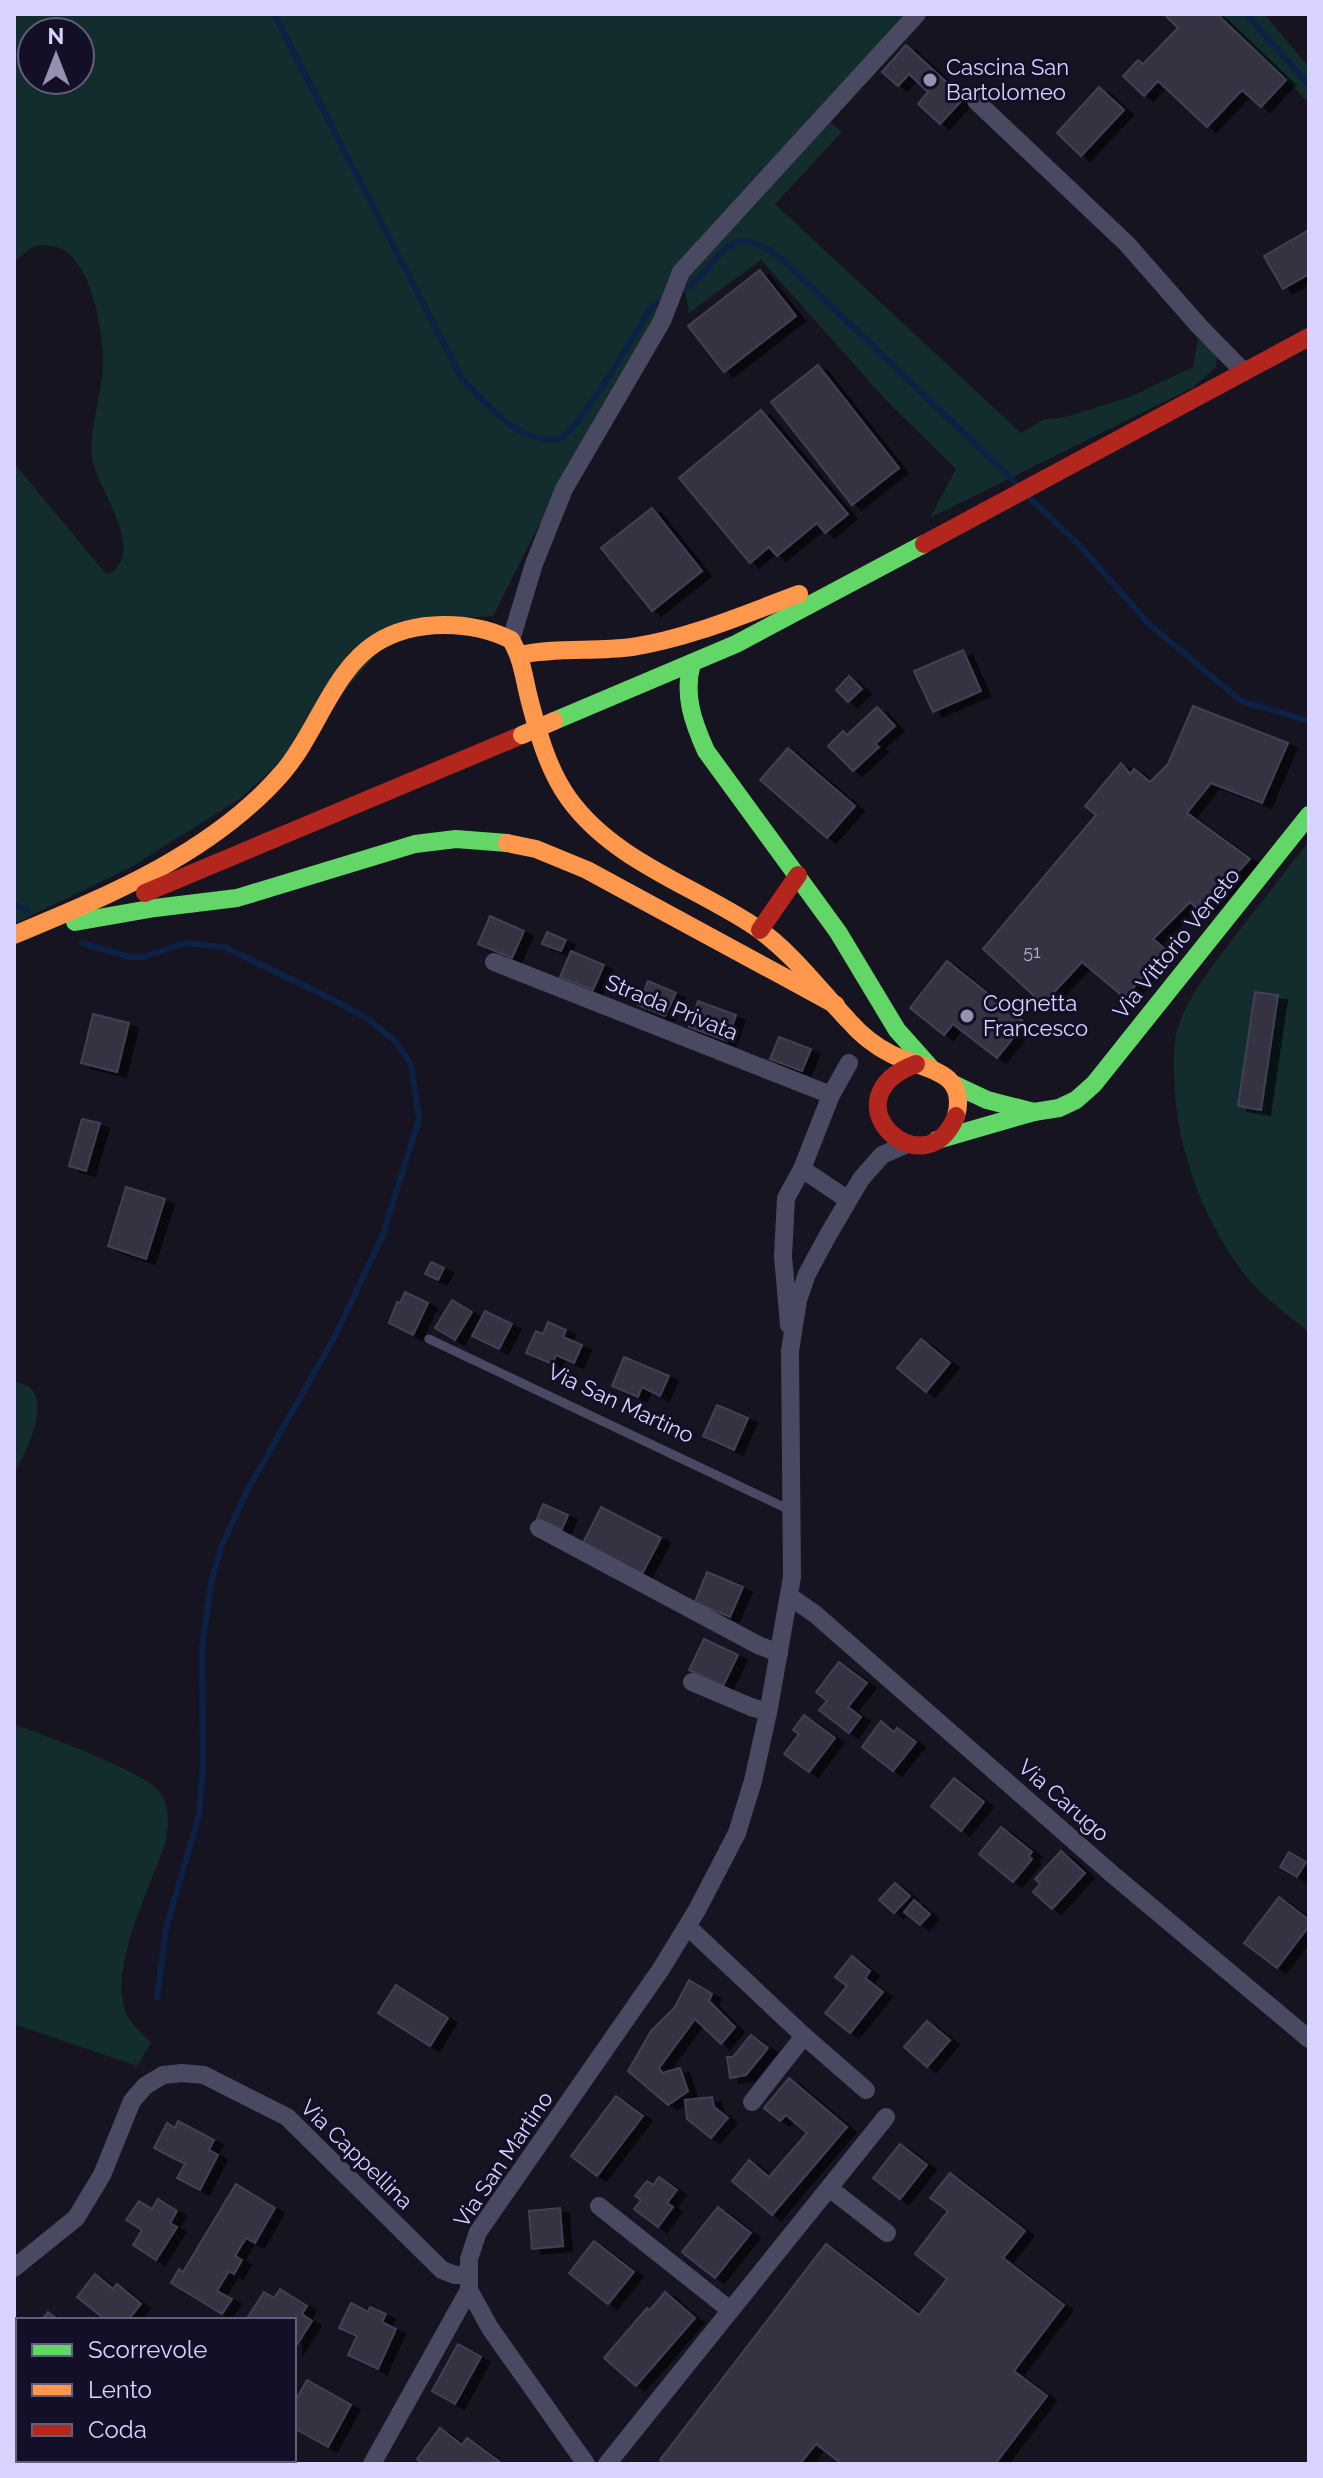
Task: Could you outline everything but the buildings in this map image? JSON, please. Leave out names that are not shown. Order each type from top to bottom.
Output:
[{"type":"main road","points":[[14,948],[736,644],[1309,337]]},
{"type":"main road","points":[[14,935],[87,904],[146,874],[198,843],[247,806],[268,788],[292,760],[351,667],[376,643],[412,631],[449,626],[489,630],[516,648],[624,648],[676,637],[810,590],[977,517]]},
{"type":"main road","points":[[516,648],[545,749],[562,788],[575,807],[619,845],[760,930],[792,956],[864,1036],[887,1052],[944,1073],[953,1084],[958,1101],[957,1116],[947,1133],[937,1140]]},
{"type":"main road","points":[[692,663],[688,680],[689,704],[702,742],[722,775],[845,943],[897,1030],[923,1066]]},
{"type":"main road","name":"Via Vittorio Veneto","points":[[1034,1112],[1059,1108],[1076,1100],[1094,1084],[1309,815]]},
{"type":"main road","points":[[75,922],[237,898],[381,852],[423,842],[456,839],[503,842],[536,849],[587,870],[836,1005]]},
{"type":"main road","points":[[760,930],[798,875]]},
{"type":"main road","points":[[864,1036],[876,1065],[881,1090],[880,1118],[890,1134],[907,1144],[925,1144],[1034,1112]]},
{"type":"main road","points":[[881,1090],[896,1071],[923,1066]]},
{"type":"main road","points":[[953,1084],[987,1100],[1034,1112]]},
{"type":"street","points":[[516,648],[534,564],[564,489],[662,321],[681,272],[917,14]]},
{"type":"street","points":[[976,101],[1127,244],[1244,372]]},
{"type":"street","name":"Strada Privata","points":[[494,962],[831,1095]]},
{"type":"street","points":[[791,1339],[783,1256],[786,1198],[802,1169],[831,1095],[849,1063]]},
{"type":"street","name":"Via San Martino","points":[[871,1166],[880,1118]]},
{"type":"street","name":"Via San Martino","points":[[372,2464],[469,2282],[469,2259],[478,2232],[592,2072],[688,1927],[742,1820],[768,1712],[789,1596],[792,1568],[791,1339],[798,1300],[807,1274],[847,1199],[871,1166],[887,1152],[907,1144]]},
{"type":"street","points":[[802,1169],[847,1199]]},
{"type":"street","points":[[539,1528],[758,1645],[779,1653]]},
{"type":"street","name":"Via Carugo","points":[[789,1596],[815,1614],[1112,1874],[1309,2039]]},
{"type":"street","points":[[692,1682],[768,1712]]},
{"type":"street","points":[[688,1927],[866,2090]]},
{"type":"street","points":[[752,2102],[804,2036]]},
{"type":"street","name":"Via Cappellina","points":[[14,2268],[76,2218],[102,2175],[132,2101],[145,2086],[163,2075],[204,2075],[287,2117],[442,2270],[469,2282]]},
{"type":"street","points":[[607,2464],[886,2117]]},
{"type":"street","points":[[829,2188],[887,2233]]},
{"type":"street","points":[[599,2206],[730,2310]]},
{"type":"street","points":[[469,2282],[490,2328],[586,2464]]},
{"type":"lane","name":"Via San Martino","points":[[429,1339],[792,1511]]},
{"type":"green space","points":[[14,14],[912,14],[825,118],[842,132],[775,204],[1021,433],[1043,420],[1069,416],[1132,396],[1193,367],[1198,339],[1217,353],[1216,367],[1192,388],[930,518],[956,469],[886,400],[761,260],[689,313],[682,274],[537,529],[493,616],[404,622],[296,747],[241,798],[133,866],[14,924],[14,463],[105,573],[109,574],[120,564],[124,550],[122,534],[92,457],[103,352],[92,295],[76,262],[65,251],[44,245],[31,249],[14,262]]},
{"type":"green space","points":[[1221,14],[1264,14],[1309,67],[1309,103]]},
{"type":"green space","points":[[1309,841],[1309,1332],[1249,1280],[1213,1225],[1201,1200],[1184,1147],[1178,1120],[1174,1066],[1177,1030],[1195,991]]},
{"type":"green space","points":[[14,1382],[28,1386],[35,1395],[37,1407],[36,1421],[26,1451],[14,1474]]},
{"type":"green space","points":[[14,1724],[136,1775],[152,1785],[164,1800],[168,1818],[165,1843],[132,1932],[122,1980],[123,2002],[130,2020],[151,2043],[137,2066],[14,2024]]},
{"type":"waterway","points":[[274,14],[462,379],[504,420],[542,439],[557,439],[566,434],[592,402],[652,306],[666,299]]},
{"type":"waterway","points":[[1246,14],[1309,85]]},
{"type":"waterway","points":[[680,292],[695,282],[725,249],[735,243],[747,241],[763,247],[783,260],[1017,484]]},
{"type":"waterway","points":[[1030,498],[1080,546],[1148,623],[1241,701],[1309,721]]},
{"type":"waterway","points":[[14,905],[28,911]]},
{"type":"waterway","points":[[82,943],[129,957],[144,957],[185,943],[224,947],[330,998],[371,1021],[397,1043],[411,1065],[419,1119],[382,1237],[335,1336],[248,1489],[221,1547],[211,1583],[202,1648],[203,1767],[199,1815],[166,1928],[157,1998]]},
{"type":"traffic: fast","points":[[554,721],[736,644],[924,544]]},
{"type":"traffic: fast","points":[[692,663],[689,697],[706,751],[838,932],[897,1030],[930,1067]]},
{"type":"traffic: fast","points":[[937,1140],[1034,1112],[1059,1108],[1076,1100],[1094,1084],[1309,815]]},
{"type":"traffic: fast","points":[[75,922],[237,898],[415,844],[456,839],[507,843]]},
{"type":"traffic: fast","points":[[953,1084],[987,1100],[1034,1112]]},
{"type":"traffic: slow","points":[[520,655],[654,643],[717,625],[799,594]]},
{"type":"traffic: slow","points":[[14,935],[123,887],[193,848],[225,826],[283,772],[348,669],[376,643],[408,630],[443,625],[479,629],[511,640]]},
{"type":"traffic: slow","points":[[511,640],[520,661],[549,764],[569,799],[587,821],[631,856],[730,911],[768,936],[874,1043],[949,1080],[958,1100],[956,1116]]},
{"type":"traffic: slow","points":[[522,735],[554,721]]},
{"type":"traffic: slow","points":[[507,843],[536,849],[587,870],[836,1005]]},
{"type":"traffic: jam","points":[[924,544],[1309,337]]},
{"type":"traffic: jam","points":[[145,893],[522,735]]},
{"type":"traffic: jam","points":[[760,930],[798,875]]},
{"type":"traffic: jam","points":[[916,1064],[890,1079],[879,1098],[880,1116],[890,1132],[905,1143],[924,1145],[942,1137],[956,1116]]},
{"type":"place","name":"Cascina San Bartolomeo","points":[[930,80]]},
{"type":"place","name":"Cognetta Francesco","points":[[967,1016]]}]
